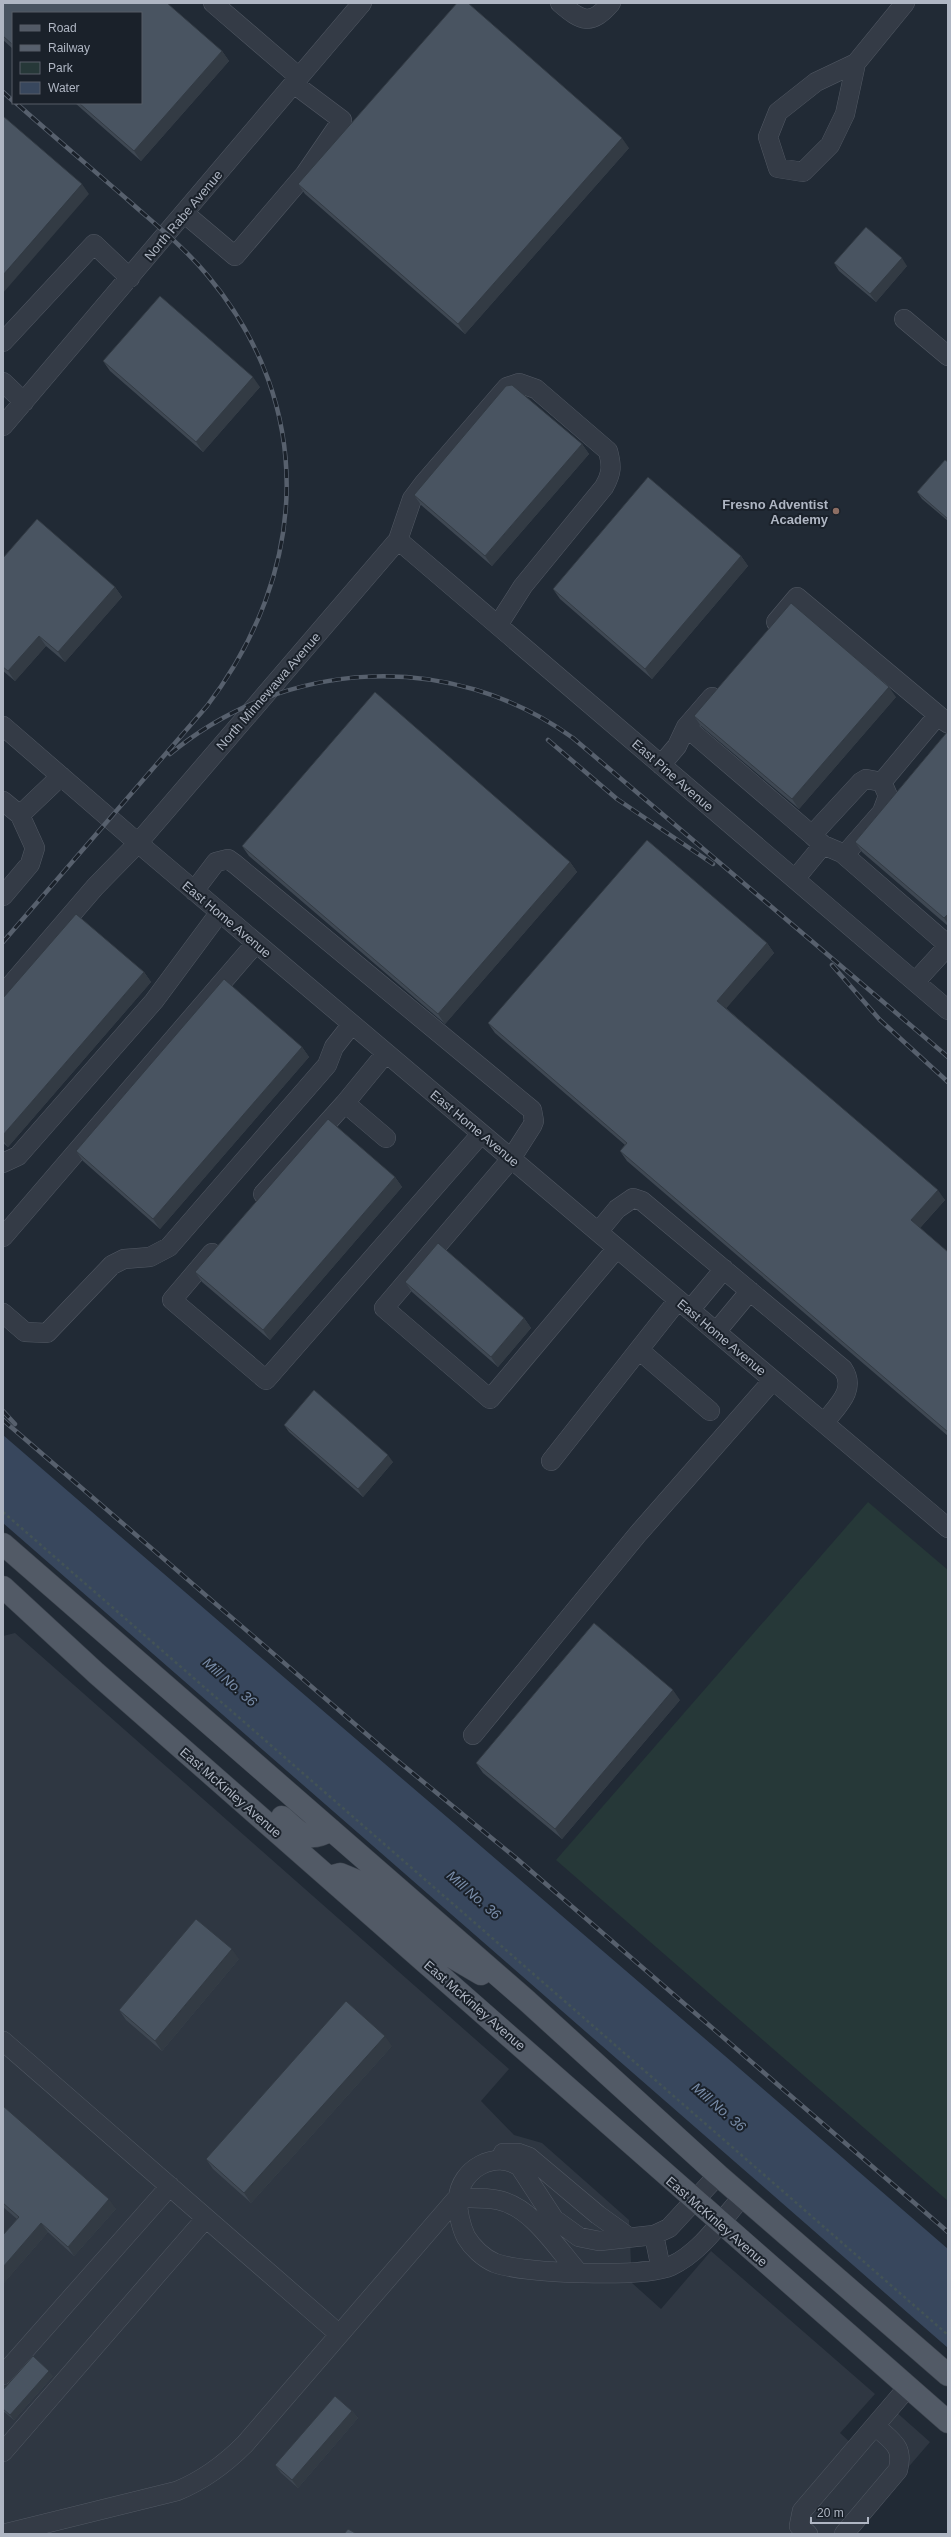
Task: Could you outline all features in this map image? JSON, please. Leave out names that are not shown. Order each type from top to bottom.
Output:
[{"type":"main road","points":[[3,1545],[526,2000],[742,2197],[948,2375]]},
{"type":"main road","name":"East McKinley Avenue","points":[[3,1587],[96,1674],[329,1877],[695,2202],[948,2422]]},
{"type":"main road","points":[[96,1674],[195,1740],[298,1831],[314,1838],[331,1830]]},
{"type":"main road","points":[[329,1877],[340,1874],[357,1881],[440,1950],[526,2000]]},
{"type":"street","points":[[184,213],[235,256],[305,174],[342,120],[296,81],[213,3]]},
{"type":"street","points":[[560,3],[581,18],[591,20],[599,17],[611,3]]},
{"type":"street","points":[[856,63],[845,114],[830,145],[803,172],[778,168],[768,137],[778,112],[816,82],[856,63],[905,3]]},
{"type":"street","name":"North Rabe Avenue","points":[[3,426],[296,81],[356,5]]},
{"type":"street","points":[[3,342],[94,244],[130,278]]},
{"type":"street","points":[[904,319],[948,356]]},
{"type":"street","points":[[3,382],[24,402]]},
{"type":"street","points":[[398,540],[412,499],[507,387],[519,383],[536,389],[608,451],[612,465],[611,474],[604,487],[530,577],[498,625]]},
{"type":"street","name":"East Pine Avenue","points":[[398,540],[948,1010]]},
{"type":"street","name":"North Minnewawa Avenue","points":[[3,994],[94,887],[138,843],[398,540]]},
{"type":"street","points":[[767,633],[797,598],[943,720],[882,782]]},
{"type":"street","points":[[661,765],[677,746],[686,727],[722,686]]},
{"type":"street","name":"East Home Avenue","points":[[3,726],[194,891],[948,1528]]},
{"type":"street","points":[[686,727],[818,840],[842,853],[948,946],[915,982]]},
{"type":"street","points":[[20,815],[61,776]]},
{"type":"street","points":[[795,879],[818,840],[861,782],[866,779],[882,782]]},
{"type":"street","points":[[842,853],[847,852],[882,812],[888,796],[882,782]]},
{"type":"street","points":[[3,801],[20,815],[35,848],[30,864],[3,896]]},
{"type":"street","points":[[194,891],[216,862],[228,859],[528,1107],[534,1114],[534,1121],[511,1159],[384,1308],[490,1398],[617,1248]]},
{"type":"street","points":[[3,1163],[18,1156],[154,1001],[220,912]]},
{"type":"street","points":[[3,1237],[256,943]]},
{"type":"street","points":[[3,1313],[25,1332],[47,1333],[112,1265],[124,1259],[150,1257],[170,1247],[326,1065],[334,1047],[352,1024]]},
{"type":"street","points":[[253,1206],[345,1103],[386,1053]]},
{"type":"street","points":[[345,1103],[386,1138]]},
{"type":"street","points":[[222,1241],[172,1300],[266,1380],[481,1134]]},
{"type":"street","points":[[598,1232],[617,1209],[633,1198],[642,1201],[843,1369],[848,1377],[849,1386],[845,1396],[824,1423]]},
{"type":"street","points":[[551,1461],[638,1350],[684,1305],[724,1269]]},
{"type":"street","points":[[716,1332],[750,1291]]},
{"type":"street","points":[[638,1350],[710,1411]]},
{"type":"street","points":[[473,1735],[637,1535],[773,1380]]},
{"type":"street","points":[[3,2041],[339,2334]]},
{"type":"street","points":[[3,2534],[177,2491],[205,2477],[245,2444],[458,2198],[467,2177],[494,2156],[507,2152],[529,2157],[598,2215],[630,2238]]},
{"type":"street","points":[[482,2164],[500,2159],[514,2162],[525,2172],[557,2222],[579,2237],[599,2241],[654,2235],[669,2228],[695,2202],[718,2175]]},
{"type":"street","points":[[3,2375],[170,2186]]},
{"type":"street","points":[[458,2198],[480,2197],[499,2200],[522,2211],[578,2272]]},
{"type":"street","points":[[458,2198],[460,2220],[466,2237],[477,2251],[494,2262],[515,2268],[540,2272],[632,2272],[661,2269],[689,2255],[742,2197]]},
{"type":"street","points":[[3,2452],[206,2218]]},
{"type":"street","points":[[654,2235],[661,2269]]},
{"type":"street","points":[[599,2241],[599,2272]]},
{"type":"street","points":[[808,2534],[799,2526],[802,2511],[908,2387]]},
{"type":"street","points":[[844,2534],[898,2470],[901,2457],[895,2444],[881,2431]]},
{"type":"path","points":[[3,1512],[948,2335]]},
{"type":"shaded area","points":[[15,1633],[509,2069],[481,2101],[514,2135],[542,2143],[629,2220],[632,2283],[661,2309],[711,2251],[875,2394],[840,2433],[860,2451],[895,2411],[930,2442],[851,2534],[3,2534],[3,1636]]},
{"type":"green space","points":[[868,1502],[948,1570],[948,2201],[556,1860]]},
{"type":"water","name":"Mill No. 36","points":[[3,1435],[948,2249],[948,2348],[3,1523]]},
{"type":"building","points":[[3,3],[167,3],[222,51],[134,151],[80,104],[142,104],[142,12],[12,12],[12,44],[3,36]]},
{"type":"building","points":[[457,3],[468,3],[622,138],[458,324],[298,184]]},
{"type":"building","points":[[3,116],[82,184],[3,275]]},
{"type":"building","points":[[866,227],[902,258],[870,294],[834,263]]},
{"type":"building","points":[[160,296],[253,377],[196,442],[103,361]]},
{"type":"building","points":[[512,385],[582,444],[485,556],[414,495],[506,386]]},
{"type":"building","points":[[945,460],[948,462],[948,519],[917,492]]},
{"type":"building","points":[[648,477],[741,556],[645,669],[553,589]]},
{"type":"building","points":[[37,519],[115,587],[58,652],[39,636],[8,671],[3,667],[3,558]]},
{"type":"building","points":[[791,603],[889,687],[792,799],[694,716]]},
{"type":"building","points":[[375,692],[570,862],[438,1014],[242,846]]},
{"type":"building","points":[[948,731],[948,914],[944,918],[855,842]]},
{"type":"building","points":[[647,840],[767,943],[717,1001],[938,1190],[911,1220],[948,1252],[948,1432],[620,1151],[627,1143],[488,1023]]},
{"type":"building","points":[[76,914],[144,972],[3,1135],[3,998]]},
{"type":"building","points":[[224,979],[302,1047],[153,1219],[76,1151]]},
{"type":"building","points":[[328,1119],[395,1177],[263,1330],[195,1272]]},
{"type":"building","points":[[438,1243],[524,1318],[491,1357],[405,1282]]},
{"type":"building","points":[[314,1390],[388,1455],[358,1489],[284,1425]]},
{"type":"building","points":[[594,1623],[673,1690],[555,1829],[476,1763]]},
{"type":"building","points":[[196,1919],[232,1949],[155,2041],[119,2010]]},
{"type":"building","points":[[346,2001],[385,2036],[244,2193],[206,2159]]},
{"type":"building","points":[[3,2106],[109,2199],[68,2247],[41,2223],[3,2267],[3,2235],[19,2217],[3,2203]]},
{"type":"building","points":[[33,2356],[49,2371],[10,2415],[3,2409],[3,2390]]},
{"type":"building","points":[[335,2396],[352,2411],[292,2480],[275,2465]]},
{"type":"building","points":[[348,2529],[357,2534],[344,2534]]},
{"type":"railway","points":[[3,92],[12,100]]},
{"type":"railway","points":[[3,942],[207,706],[241,655],[265,601],[281,546],[287,491],[283,435],[268,380],[244,327],[208,276],[180,246],[17,104]]},
{"type":"railway","points":[[170,754],[216,722],[265,698],[316,683],[369,677],[422,679],[474,689],[525,709],[573,738],[948,1057]]},
{"type":"railway","points":[[548,740],[617,799],[713,864]]},
{"type":"railway","points":[[832,965],[880,1020],[948,1082]]},
{"type":"railway","points":[[3,1411],[15,1424]]},
{"type":"railway","points":[[3,1420],[393,1757],[516,1858],[948,2232]]},
{"type":"place","name":"Fresno Adventist Academy","points":[[836,511]]}]
